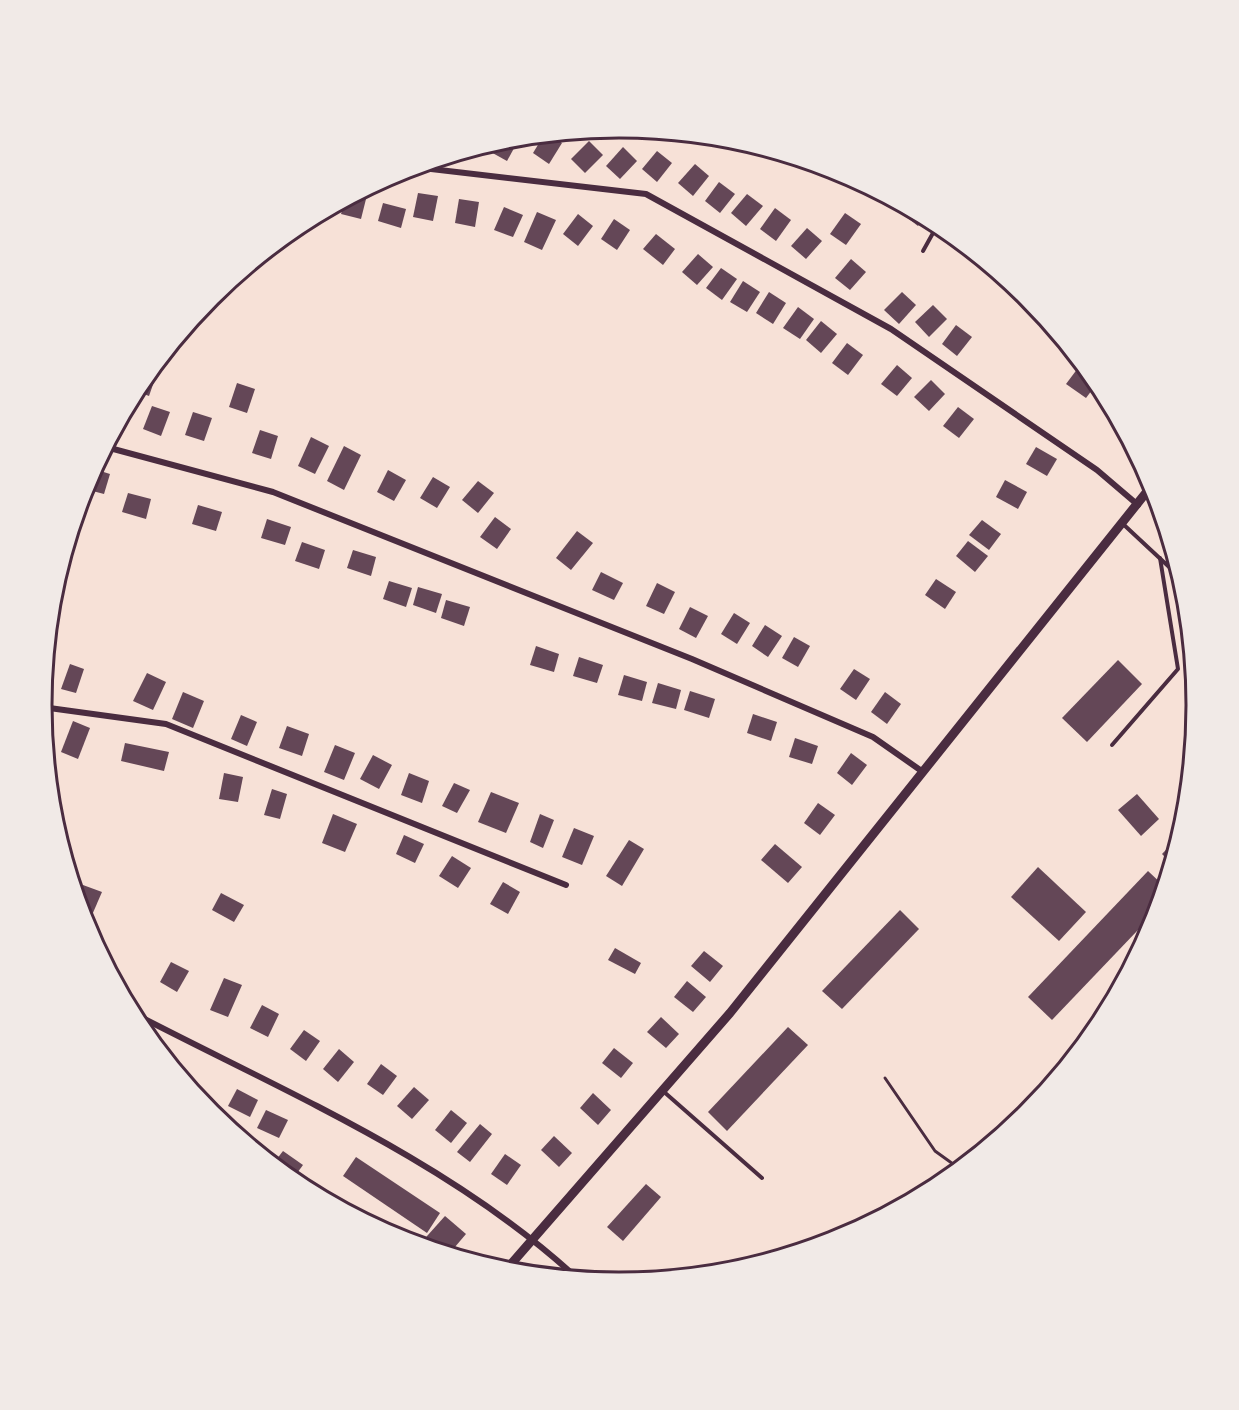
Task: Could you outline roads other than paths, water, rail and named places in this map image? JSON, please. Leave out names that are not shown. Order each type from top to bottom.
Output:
[{"type":"street","points":[[434,169],[646,194],[891,329],[1097,470],[1138,505]]},
{"type":"street","points":[[114,449],[273,492],[703,664],[873,737],[923,772]]},
{"type":"street","points":[[514,1262],[730,1013],[1145,495]]},
{"type":"street","points":[[52,708],[166,724],[566,885]]},
{"type":"street","points":[[149,1022],[422,1162],[535,1239],[569,1270]]},
{"type":"lane","points":[[922,251],[933,233]]},
{"type":"lane","points":[[1123,524],[1169,567]]},
{"type":"lane","points":[[1112,745],[1178,669],[1160,558]]},
{"type":"lane","points":[[662,1091],[762,1178]]}]
